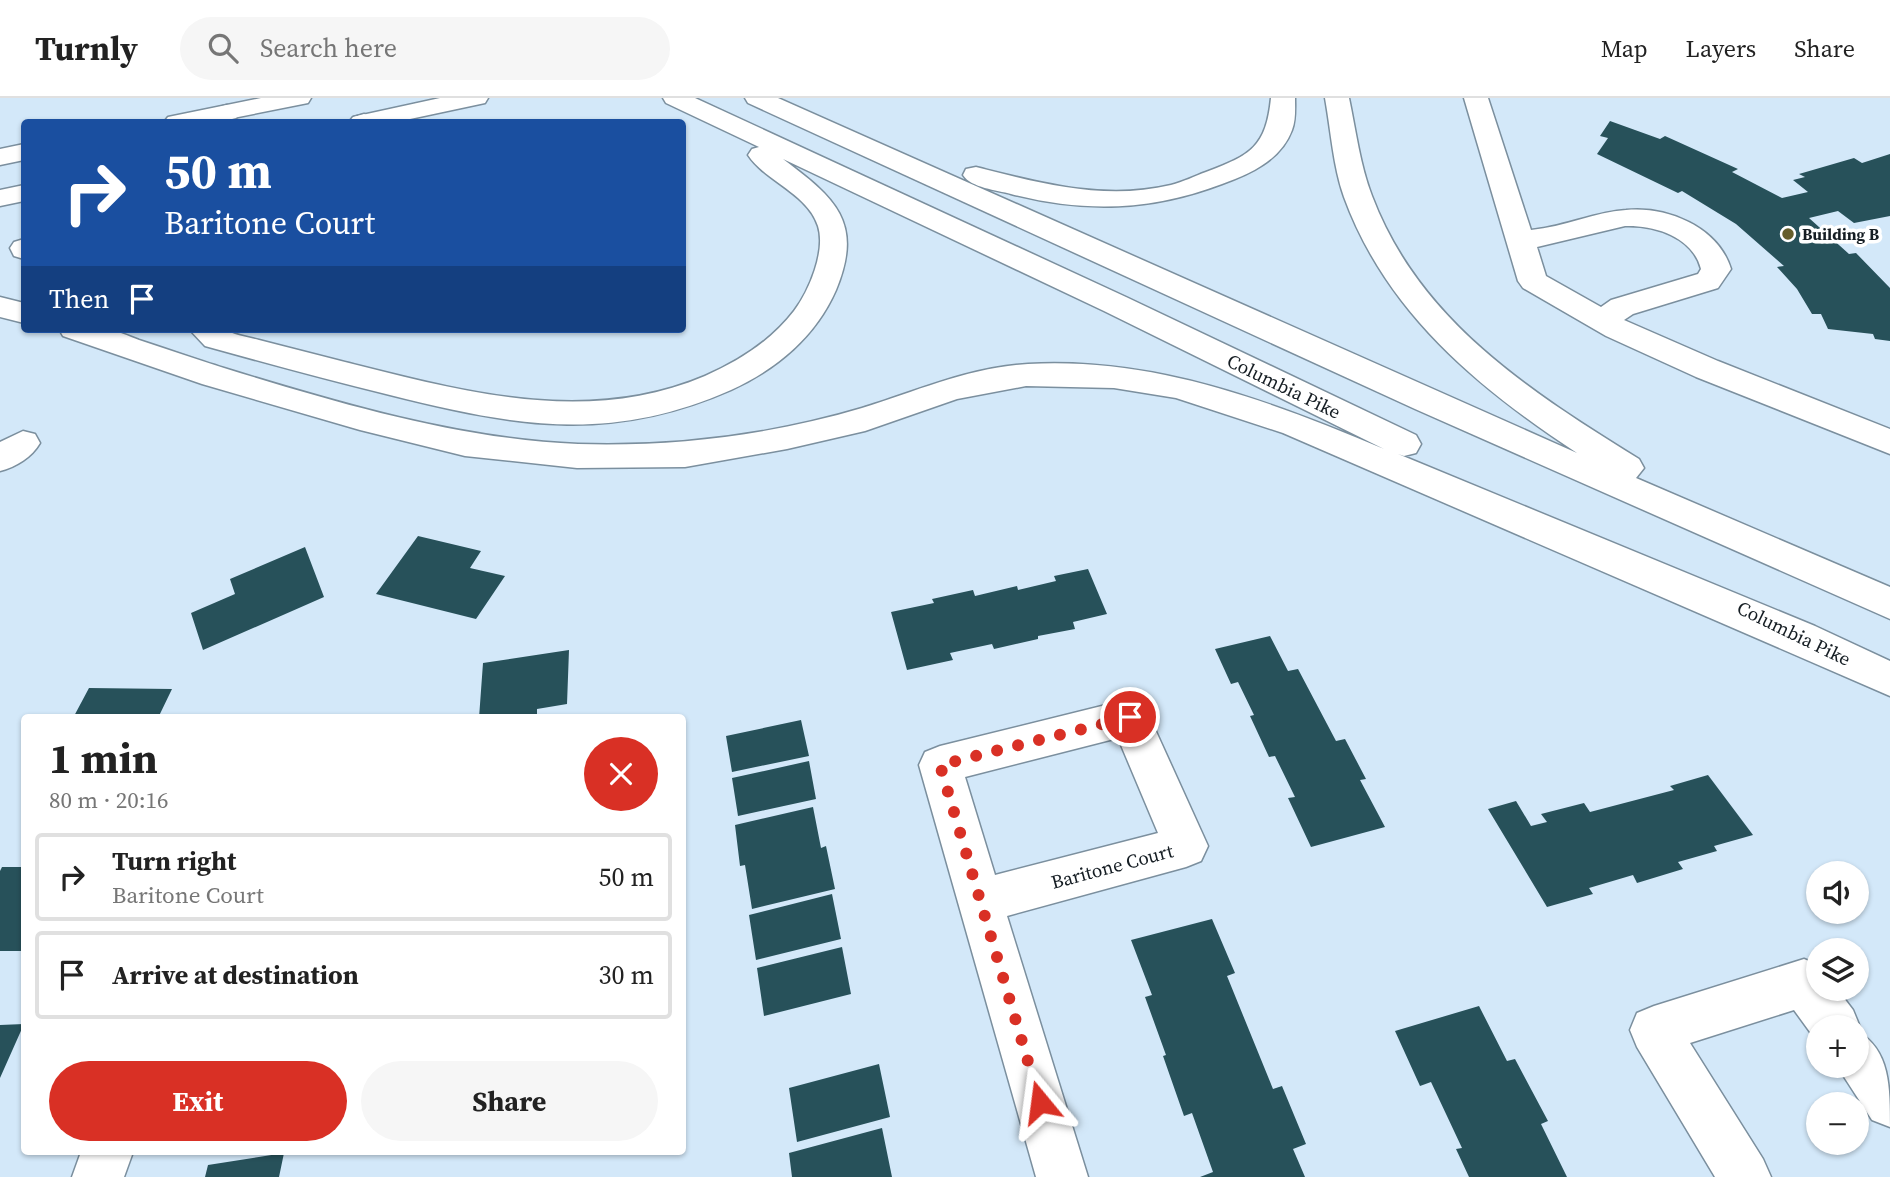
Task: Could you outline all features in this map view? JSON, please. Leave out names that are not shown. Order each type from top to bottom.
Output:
[{"type":"main road","points":[[194,119],[299,98]]},
{"type":"main road","points":[[377,119],[476,98]]},
{"type":"main road","points":[[209,333],[216,338],[377,381],[477,404],[546,414],[604,413],[656,404],[704,390],[757,364],[791,335],[816,305],[829,269],[835,233],[817,201],[764,158],[675,98]]},
{"type":"main road","name":"Columbia Pike","points":[[675,98],[1115,304],[1890,680]]},
{"type":"main road","points":[[757,98],[1741,540],[1890,604]]},
{"type":"main road","points":[[763,98],[1000,184],[1086,197],[1131,197],[1173,193],[1242,168],[1266,148],[1279,129],[1283,98]]},
{"type":"main road","points":[[1337,98],[1357,196],[1392,271],[1413,301],[1502,385],[1574,435],[1741,540]]},
{"type":"main road","points":[[1476,98],[1533,281],[1601,321],[1707,369],[1890,442]]},
{"type":"main road","points":[[204,119],[227,113]]},
{"type":"main road","points":[[0,157],[21,153]]},
{"type":"main road","points":[[0,198],[21,194]]},
{"type":"main road","points":[[1520,239],[1543,240],[1626,218],[1657,222],[1689,233],[1710,251],[1716,269],[1708,281],[1622,307],[1601,321]]},
{"type":"main road","points":[[0,307],[21,312]]},
{"type":"main road","points":[[88,333],[213,376],[360,418],[466,444],[577,456],[685,455],[787,437],[865,419],[953,389],[1026,375],[1114,377],[1179,387],[1295,425],[1824,648]]},
{"type":"main road","name":"Baritone Court","points":[[981,901],[1186,846],[1130,717],[940,765],[1062,1177]]},
{"type":"main road","points":[[1745,1177],[1654,1030],[1804,983],[1827,1015]]},
{"type":"main road","points":[[1869,1073],[1890,1102]]},
{"type":"main road","points":[[98,1177],[106,1155]]},
{"type":"building","name":"Building B","points":[[1610,121],[1660,139],[1665,136],[1738,169],[1732,172],[1782,198],[1808,192],[1793,180],[1805,177],[1799,174],[1854,158],[1862,163],[1890,154],[1890,216],[1854,223],[1838,211],[1809,218],[1849,254],[1856,253],[1890,288],[1890,341],[1875,339],[1873,334],[1828,329],[1821,314],[1812,314],[1797,289],[1777,267],[1784,266],[1736,224],[1682,191],[1678,193],[1597,154],[1608,138],[1600,136]]},
{"type":"building","points":[[418,536],[481,551],[470,568],[505,576],[476,619],[376,594]]},
{"type":"building","points":[[305,547],[324,597],[203,650],[191,613],[235,594],[230,579]]},
{"type":"building","points":[[1088,569],[1107,614],[1073,622],[1075,629],[994,649],[992,644],[950,653],[953,660],[907,670],[891,612],[934,603],[932,599],[973,590],[975,596],[1017,586],[1018,590],[1056,581],[1054,576]]},
{"type":"building","points":[[1270,636],[1288,671],[1298,669],[1336,741],[1345,739],[1366,779],[1360,780],[1385,827],[1311,847],[1288,798],[1295,797],[1275,756],[1269,757],[1250,716],[1254,715],[1238,682],[1231,684],[1215,649]]},
{"type":"building","points":[[569,650],[567,704],[537,709],[537,714],[479,714],[483,663]]},
{"type":"building","points":[[89,688],[172,689],[160,714],[75,714]]},
{"type":"building","points":[[801,720],[809,756],[732,772],[726,736]]},
{"type":"building","points":[[809,761],[816,799],[738,816],[732,778]]},
{"type":"building","points":[[1708,775],[1753,835],[1714,846],[1717,851],[1678,862],[1683,869],[1637,883],[1633,875],[1589,888],[1593,894],[1547,907],[1488,809],[1516,801],[1531,826],[1547,822],[1541,814],[1584,803],[1590,812],[1674,790],[1670,786]]},
{"type":"building","points":[[813,807],[821,848],[826,846],[835,889],[752,909],[745,865],[740,866],[735,825]]},
{"type":"building","points":[[2,867],[21,867],[21,951],[0,951]]},
{"type":"building","points":[[832,894],[841,939],[756,960],[749,915]]},
{"type":"building","points":[[1212,919],[1235,973],[1227,976],[1273,1089],[1282,1086],[1306,1144],[1293,1149],[1305,1177],[1200,1177],[1213,1172],[1192,1113],[1184,1116],[1145,997],[1152,995],[1131,940]]},
{"type":"building","points":[[842,947],[851,994],[764,1016],[757,968]]},
{"type":"building","points":[[1479,1006],[1507,1061],[1515,1059],[1548,1121],[1541,1124],[1567,1177],[1469,1177],[1456,1149],[1462,1148],[1431,1082],[1420,1086],[1395,1031]]},
{"type":"building","points":[[21,1024],[21,1031],[0,1078],[0,1025]]},
{"type":"building","points":[[879,1064],[890,1117],[797,1142],[789,1088]]},
{"type":"building","points":[[882,1128],[892,1177],[792,1177],[789,1153]]},
{"type":"building","points":[[284,1155],[279,1177],[205,1177],[208,1165]]},
{"type":"place","name":"Building B","points":[[1788,234]]},
{"type":"route","points":[[1040,1102],[940,765],[1130,717]]}]
